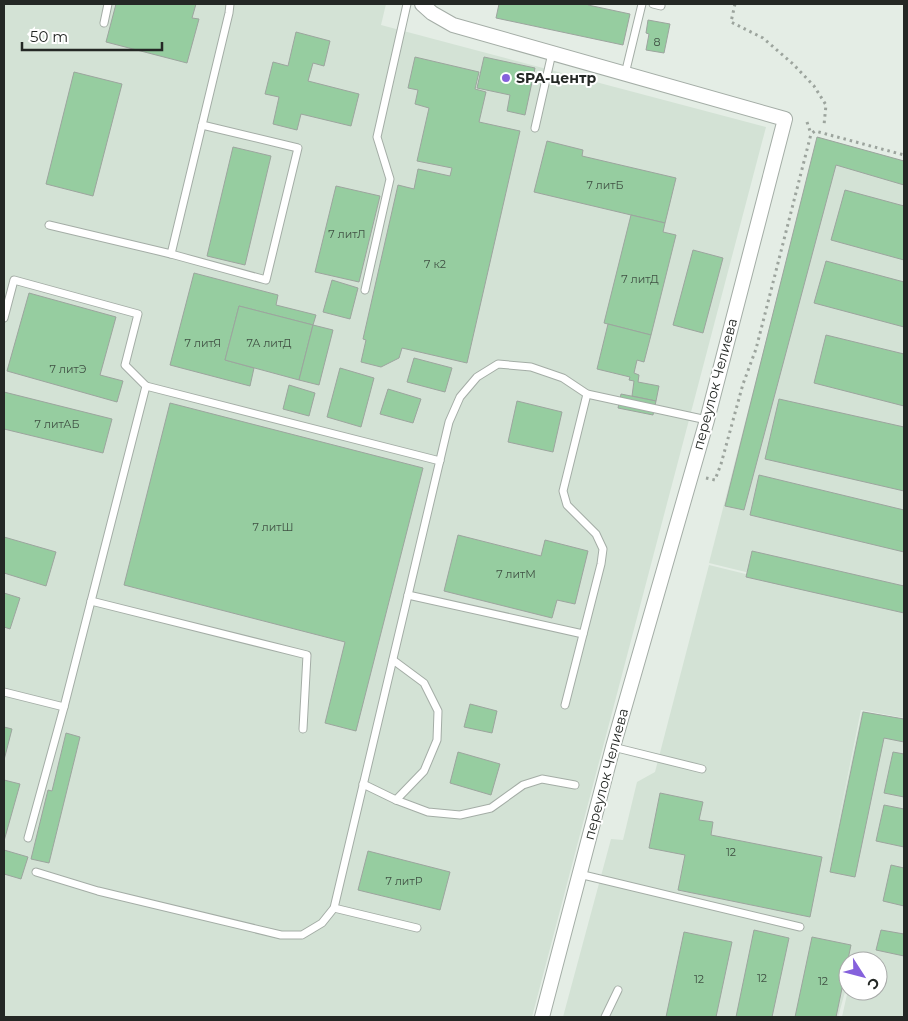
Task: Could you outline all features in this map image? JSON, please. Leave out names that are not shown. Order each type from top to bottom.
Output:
[{"type":"street","name":"переулок Челиева","points":[[422,4],[432,13],[453,25],[785,119],[707,420],[613,747],[542,1017]]},
{"type":"lane","points":[[104,23],[108,4]]},
{"type":"lane","points":[[171,254],[230,4]]},
{"type":"lane","points":[[365,290],[390,179],[377,137],[407,4]]},
{"type":"lane","points":[[625,74],[642,4]]},
{"type":"lane","points":[[653,4],[661,6],[662,4]]},
{"type":"lane","points":[[534,128],[552,53]]},
{"type":"lane","points":[[49,225],[171,254],[266,280],[298,148],[202,125]]},
{"type":"lane","points":[[4,318],[14,280],[138,314],[125,365],[146,386],[440,461]]},
{"type":"lane","points":[[36,872],[98,891],[281,935],[302,935],[322,923],[334,908],[449,422],[460,397],[477,377],[498,364],[531,367],[563,378],[587,394],[707,420]]},
{"type":"lane","points":[[28,838],[64,707],[146,386]]},
{"type":"lane","points":[[565,705],[601,564],[603,549],[596,534],[567,505],[563,491],[587,394]]},
{"type":"lane","points":[[408,594],[583,634]]},
{"type":"lane","points":[[91,601],[307,655],[303,729]]},
{"type":"lane","points":[[393,660],[424,683],[438,711],[437,740],[424,771],[396,800]]},
{"type":"lane","points":[[4,692],[64,707]]},
{"type":"lane","points":[[613,747],[702,769]]},
{"type":"lane","points":[[364,784],[396,800],[428,812],[460,814],[491,808],[523,785],[542,779],[574,785]]},
{"type":"lane","points":[[579,874],[800,927]]},
{"type":"lane","points":[[334,908],[417,928]]},
{"type":"lane","points":[[605,1017],[618,990]]},
{"type":"path","points":[[735,4],[731,22],[763,38],[793,64],[814,86],[826,105],[824,124]]},
{"type":"path","points":[[691,475],[715,480],[721,464],[743,384],[756,349],[811,134],[807,122]]},
{"type":"path","points":[[811,134],[816,131],[904,155]]},
{"type":"shaded area","points":[[4,4],[386,4],[381,25],[766,127],[532,1017],[4,1017]]},
{"type":"shaded area","points":[[818,137],[904,161],[904,611],[709,563]]},
{"type":"shaded area","points":[[709,565],[904,613],[904,718],[861,710],[835,839],[862,711],[904,719],[904,1017],[842,1017],[846,1001],[888,1001],[888,951],[838,951],[838,1001],[842,1001],[838,1017],[563,1017],[611,839],[623,840],[637,782],[655,772]]},
{"type":"building","points":[[116,4],[196,4],[192,18],[199,19],[187,63],[106,42]]},
{"type":"building","points":[[499,4],[589,4],[630,14],[623,45],[496,18]]},
{"type":"building","points":[[648,20],[670,24],[664,53],[646,50],[649,34],[646,33]]},
{"type":"building","points":[[296,32],[330,41],[324,66],[313,63],[308,81],[359,94],[351,126],[301,114],[297,130],[273,124],[279,97],[265,94],[273,62],[288,66]]},
{"type":"building","points":[[415,57],[479,72],[475,89],[486,92],[479,122],[520,131],[467,363],[402,348],[399,358],[381,367],[361,362],[366,340],[363,339],[398,185],[414,189],[418,169],[450,176],[452,168],[417,161],[429,108],[415,104],[418,90],[408,88]]},
{"type":"building","name":"SPA-центр","points":[[484,57],[535,68],[525,115],[507,111],[510,95],[477,88]]},
{"type":"building","points":[[74,72],[122,84],[93,196],[46,184]]},
{"type":"building","points":[[817,137],[904,161],[904,185],[836,165],[744,510],[725,506]]},
{"type":"building","points":[[547,141],[583,150],[582,156],[676,178],[665,223],[534,192]]},
{"type":"building","points":[[233,147],[271,156],[245,265],[207,256]]},
{"type":"building","points":[[336,186],[380,196],[359,282],[315,272]]},
{"type":"building","points":[[845,190],[904,206],[904,260],[831,240]]},
{"type":"building","points":[[631,215],[665,223],[663,232],[676,235],[651,335],[604,323]]},
{"type":"building","points":[[693,250],[723,258],[703,333],[673,325]]},
{"type":"building","points":[[826,261],[904,282],[904,327],[814,303]]},
{"type":"building","points":[[194,273],[278,295],[276,305],[316,315],[313,325],[239,306],[225,360],[254,368],[250,386],[170,365]]},
{"type":"building","points":[[332,280],[358,288],[350,319],[323,312]]},
{"type":"building","points":[[29,293],[116,317],[100,375],[123,381],[117,402],[7,371]]},
{"type":"building","points":[[239,306],[313,325],[299,380],[225,360]]},
{"type":"building","points":[[608,324],[651,335],[644,362],[637,360],[634,373],[639,375],[638,382],[659,386],[656,401],[632,396],[634,381],[629,380],[630,377],[597,369]]},
{"type":"building","points":[[313,325],[333,330],[319,385],[299,380]]},
{"type":"building","points":[[826,335],[904,354],[904,406],[814,383]]},
{"type":"building","points":[[414,358],[452,368],[445,392],[407,382]]},
{"type":"building","points":[[340,368],[374,378],[361,427],[327,417]]},
{"type":"building","points":[[289,385],[315,393],[309,416],[283,409]]},
{"type":"building","points":[[388,389],[421,399],[413,423],[380,414]]},
{"type":"building","points":[[4,392],[112,419],[103,453],[4,429]]},
{"type":"building","points":[[621,394],[656,401],[653,415],[618,408]]},
{"type":"building","points":[[779,399],[904,427],[904,491],[765,459]]},
{"type":"building","points":[[517,401],[562,412],[553,452],[508,442]]},
{"type":"building","points":[[170,403],[423,468],[356,731],[325,723],[345,642],[124,585]]},
{"type":"building","points":[[759,475],[904,510],[904,552],[750,515]]},
{"type":"building","points":[[458,535],[541,556],[545,540],[588,551],[575,604],[557,600],[552,618],[444,591]]},
{"type":"building","points":[[4,537],[56,552],[46,586],[4,573]]},
{"type":"building","points":[[752,551],[904,586],[904,613],[746,577]]},
{"type":"building","points":[[4,593],[20,598],[10,629],[4,627]]},
{"type":"building","points":[[470,704],[497,711],[492,733],[464,727]]},
{"type":"building","points":[[863,712],[904,719],[904,742],[884,738],[855,877],[830,872]]},
{"type":"building","points":[[4,727],[12,729],[4,760]]},
{"type":"building","points":[[66,733],[80,737],[49,863],[31,859],[48,790],[52,791]]},
{"type":"building","points":[[458,752],[500,764],[491,795],[450,783]]},
{"type":"building","points":[[893,752],[904,754],[904,797],[884,793]]},
{"type":"building","points":[[4,780],[20,784],[4,841]]},
{"type":"building","points":[[660,793],[703,802],[699,820],[713,822],[711,835],[822,857],[810,917],[678,890],[685,855],[649,848]]},
{"type":"building","points":[[884,805],[904,809],[904,847],[876,841]]},
{"type":"building","points":[[4,850],[28,857],[21,879],[4,874]]},
{"type":"building","points":[[368,851],[450,872],[440,910],[358,890]]},
{"type":"building","points":[[891,865],[904,868],[904,906],[883,901]]},
{"type":"building","points":[[754,930],[789,938],[772,1017],[736,1017]]},
{"type":"building","points":[[881,930],[904,934],[904,956],[888,951],[876,950]]},
{"type":"building","points":[[684,932],[732,942],[716,1017],[666,1017]]},
{"type":"building","points":[[812,937],[851,945],[850,951],[838,951],[839,1001],[836,1017],[795,1017]]},
{"type":"place","name":"SPA-центр","points":[[506,78]]}]
